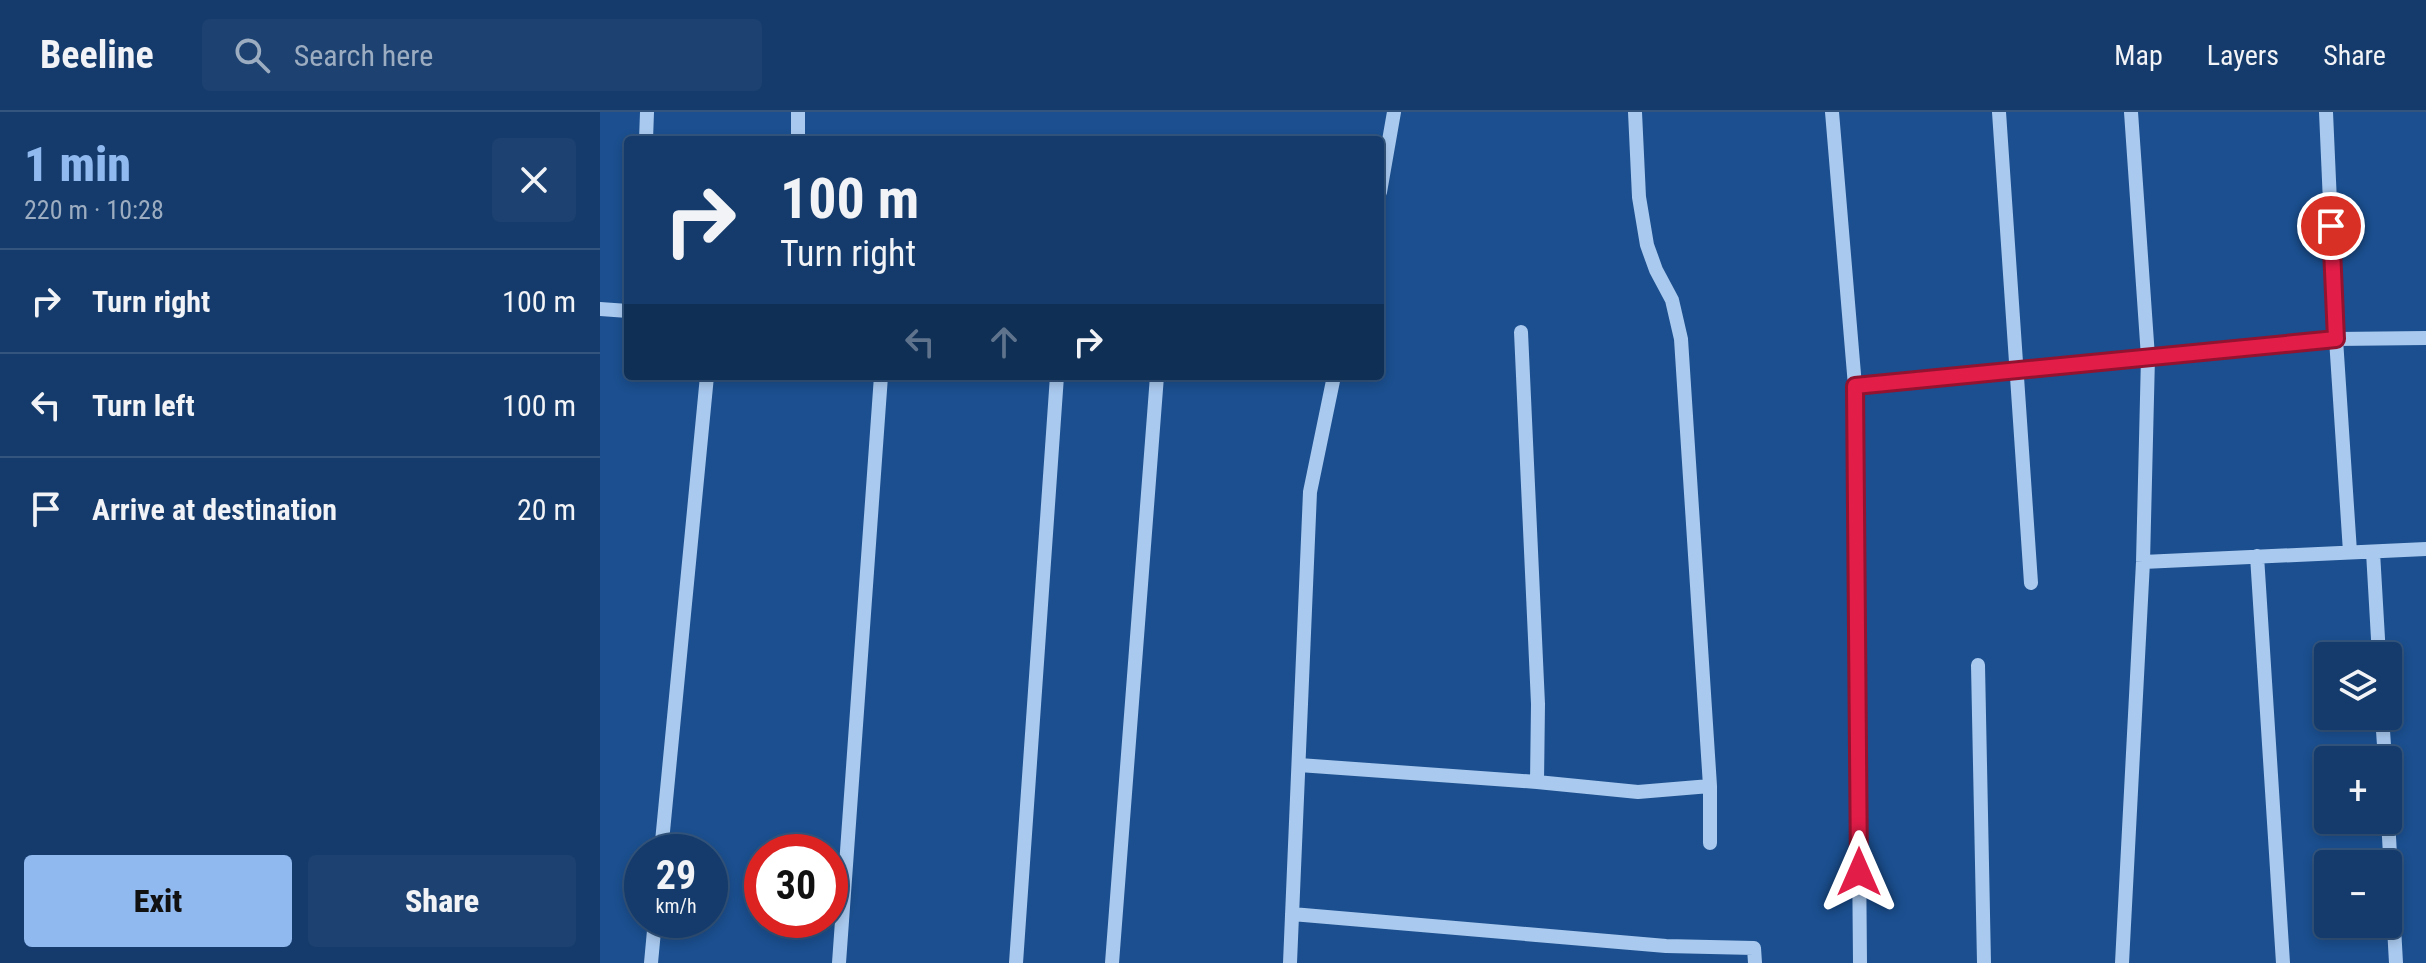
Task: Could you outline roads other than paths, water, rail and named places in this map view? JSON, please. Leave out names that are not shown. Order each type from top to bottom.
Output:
[{"type":"street","points":[[646,136],[647,112]]},
{"type":"street","points":[[798,112],[798,136]]},
{"type":"street","points":[[1384,169],[1394,112]]},
{"type":"street","points":[[1635,112],[1639,197],[1647,245],[1672,300],[1681,339],[1710,786],[1710,843]]},
{"type":"street","points":[[1832,112],[1855,386],[1860,963]]},
{"type":"street","points":[[1999,112],[2031,583]]},
{"type":"street","points":[[2122,963],[2143,562],[2148,357],[2131,112]]},
{"type":"street","points":[[2326,112],[2350,552]]},
{"type":"street","points":[[600,309],[624,311]]},
{"type":"street","points":[[1521,332],[1538,704],[1537,782]]},
{"type":"street","points":[[1855,386],[2336,339],[2426,338]]},
{"type":"street","points":[[663,834],[707,380]]},
{"type":"street","points":[[839,963],[881,380]]},
{"type":"street","points":[[1016,963],[1057,380]]},
{"type":"street","points":[[1112,963],[1157,380]]},
{"type":"street","points":[[1290,963],[1310,492],[1333,380]]},
{"type":"street","points":[[2143,562],[2426,549]]},
{"type":"street","points":[[2373,552],[2378,642]]},
{"type":"street","points":[[2257,556],[2283,963]]},
{"type":"street","points":[[1978,665],[1984,963]]},
{"type":"street","points":[[1299,765],[1638,792],[1710,786]]},
{"type":"street","points":[[2389,834],[2396,963]]},
{"type":"street","points":[[1292,914],[1666,946],[1754,948],[1755,963]]},
{"type":"street","points":[[651,963],[653,938]]}]
